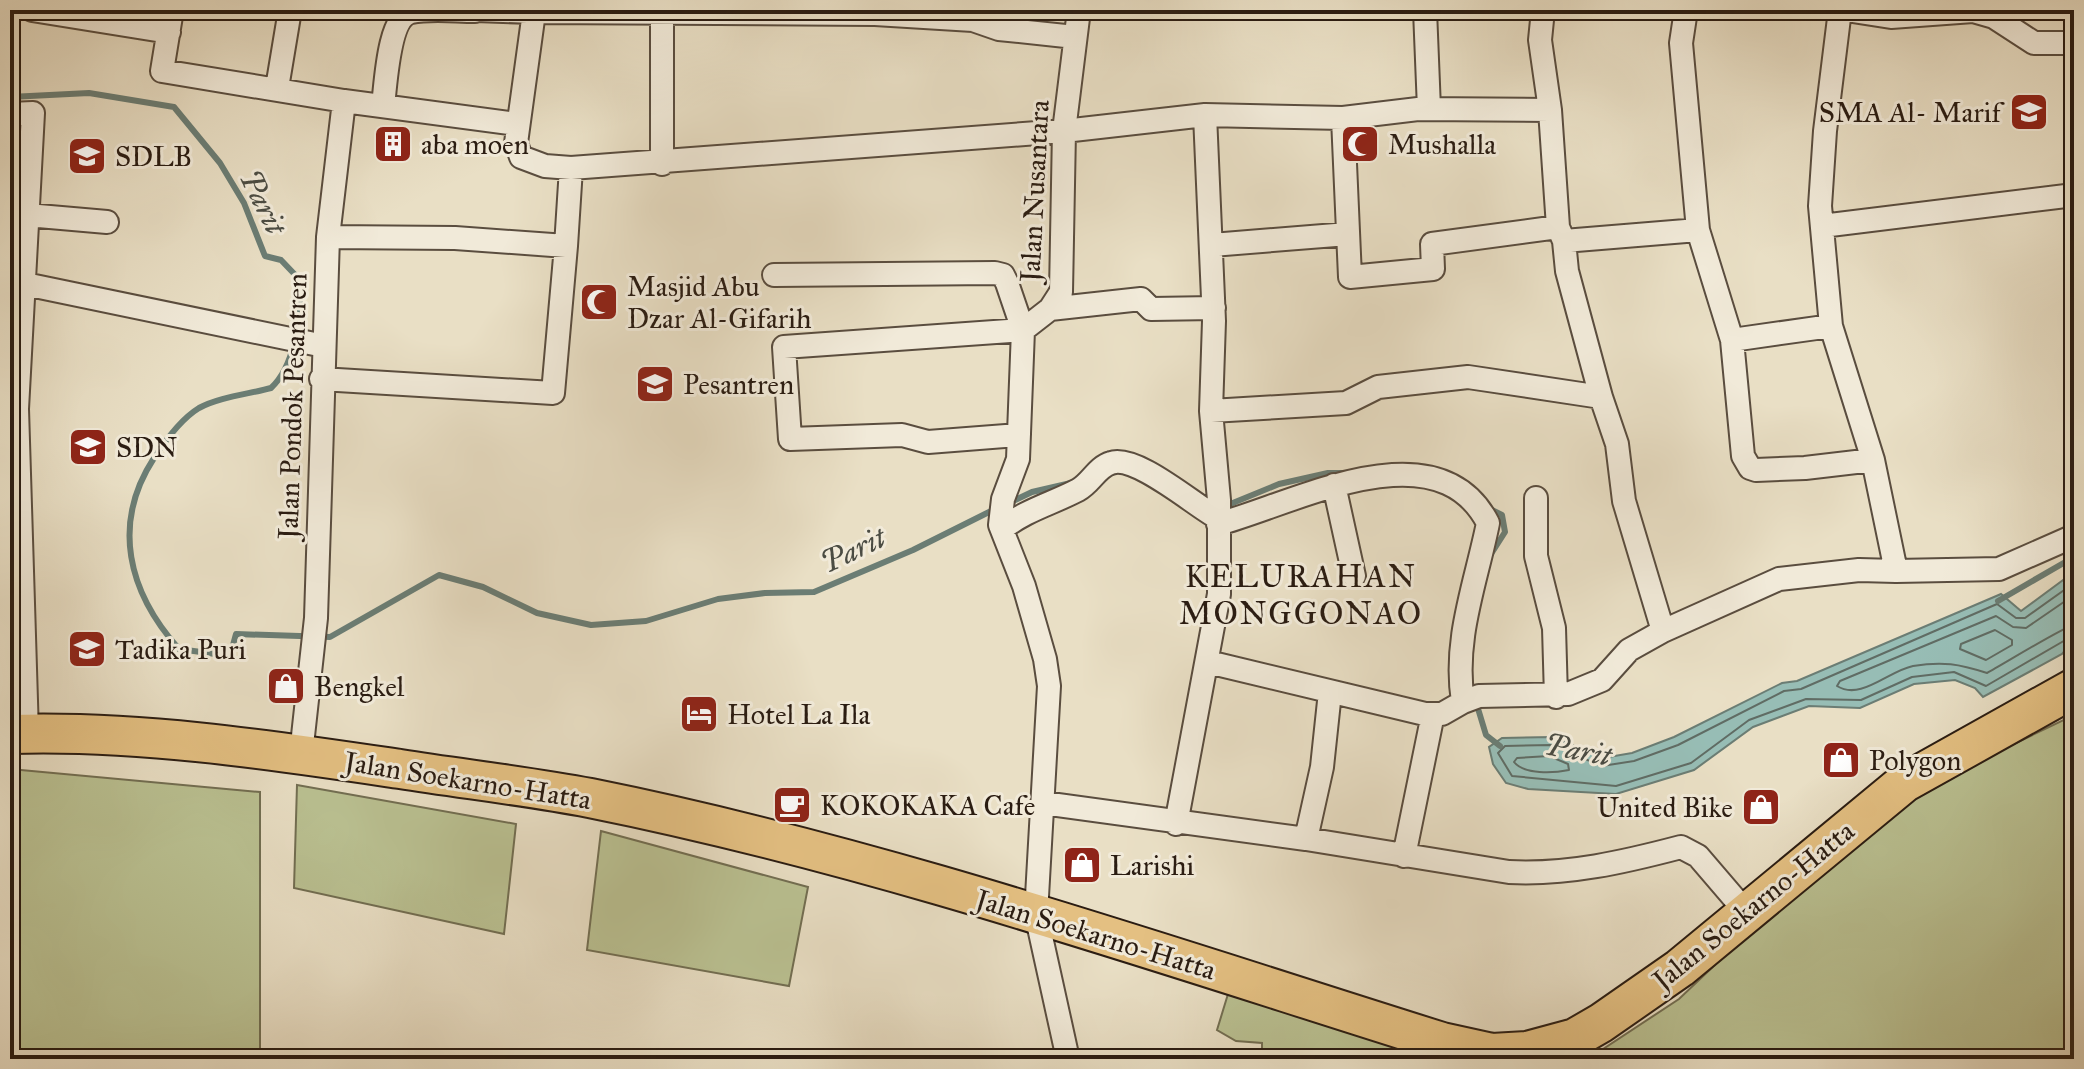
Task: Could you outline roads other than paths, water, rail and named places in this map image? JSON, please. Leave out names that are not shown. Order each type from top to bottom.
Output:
[{"type":"highway","name":"Jalan Soekarno-Hatta","points":[[19,734],[130,736],[301,754],[588,798],[825,854],[1036,914],[1442,1042],[1492,1053],[1547,1047],[1575,1038],[1601,1023],[1680,968],[1904,783],[2074,688]]},
{"type":"street","points":[[32,10],[170,21],[162,71],[344,101],[516,124]]},
{"type":"street","points":[[277,88],[290,10]]},
{"type":"street","name":"Jalan Nusantara","points":[[1023,330],[1050,309],[1061,292],[1064,131],[1079,10]]},
{"type":"street","points":[[1425,10],[1429,109]]},
{"type":"street","points":[[1543,10],[1540,40],[1567,271],[1617,444],[1624,501],[1663,631]]},
{"type":"street","points":[[1686,10],[1681,43],[1698,230],[1732,340],[1743,456],[1750,468],[1805,468],[1873,460]]},
{"type":"street","points":[[1896,571],[1873,460],[1831,326],[1822,226],[1825,131],[1843,10],[1891,17],[1973,10],[1994,17],[2034,43],[2074,43]]},
{"type":"street","points":[[383,105],[392,40],[401,19],[415,11],[875,12],[973,20],[999,29],[1075,37]]},
{"type":"street","points":[[662,11],[662,164]]},
{"type":"street","points":[[534,12],[516,124],[516,149],[521,157],[545,166],[571,168],[662,164],[1064,131],[1205,115],[1343,118],[1429,109],[1550,110]]},
{"type":"street","name":"Jalan Pondok Pesantren","points":[[301,754],[316,618],[321,379],[304,343],[328,237],[344,101]]},
{"type":"street","points":[[10,114],[33,113],[25,284],[14,410],[19,734]]},
{"type":"street","points":[[1176,824],[1219,594],[1219,514],[1211,411],[1214,308],[1205,115]]},
{"type":"street","points":[[1343,118],[1350,277],[1433,269],[1432,244],[1561,234],[1698,230]]},
{"type":"street","points":[[321,379],[553,393],[571,168]]},
{"type":"street","points":[[1822,226],[2074,195]]},
{"type":"street","points":[[27,215],[107,222]]},
{"type":"street","points":[[1212,245],[1348,234]]},
{"type":"street","points":[[328,237],[455,238],[566,246]]},
{"type":"street","points":[[774,275],[995,273],[1003,275],[1007,283],[1023,330],[1018,459],[1003,499],[1001,527],[1024,586],[1045,659],[1049,686],[1036,914],[1068,1059]]},
{"type":"street","points":[[25,284],[304,343]]},
{"type":"street","points":[[1050,309],[1141,299],[1151,309],[1214,308]]},
{"type":"street","points":[[1732,340],[1831,326]]},
{"type":"street","points":[[1019,435],[928,442],[902,435],[790,439],[784,347],[1023,330]]},
{"type":"street","points":[[1211,411],[1346,403],[1378,387],[1468,377],[1601,397]]},
{"type":"street","points":[[1001,527],[1034,507],[1079,489],[1108,463],[1117,461],[1134,465],[1219,514],[1264,511],[1365,477],[1434,476],[1457,486],[1477,502],[1488,523],[1463,620],[1459,679],[1463,702]]},
{"type":"street","points":[[1334,485],[1354,576]]},
{"type":"street","points":[[1536,498],[1536,556],[1554,628],[1556,697]]},
{"type":"street","points":[[1208,662],[1433,714],[1454,710],[1463,702],[1500,695],[1556,697],[1602,680],[1629,650],[1663,631],[1779,579],[1859,570],[1999,569],[2074,536]]},
{"type":"street","points":[[1306,839],[1322,767],[1330,692]]},
{"type":"street","points":[[1404,856],[1433,714]]},
{"type":"street","points":[[1043,803],[1176,824],[1306,839],[1485,869],[1543,873],[1603,866],[1681,847],[1698,856],[1746,912]]},
{"type":"water","points":[[2074,572],[2074,640],[2062,654],[1983,697],[1975,688],[1955,680],[1914,684],[1860,708],[1809,706],[1753,727],[1694,770],[1616,794],[1528,789],[1506,783],[1493,764],[1489,747],[1502,738],[1553,737],[1603,758],[1632,753],[1674,737],[1782,683],[1797,681],[2001,594],[2021,611]]},
{"type":"waterway","name":"Parit","points":[[10,97],[89,93],[174,107],[220,163],[244,203],[265,256],[281,260],[302,282],[295,338],[280,378],[271,388],[216,401],[192,413],[163,445],[141,483],[133,508],[131,557],[137,581],[148,604],[179,649],[230,656],[236,634],[330,637],[439,575],[483,587],[537,613],[591,625],[646,621],[718,599],[765,593],[814,592],[913,550],[995,509]]},
{"type":"waterway","name":"Parit","points":[[1223,507],[1279,484],[1328,473],[1350,473]]},
{"type":"waterway","name":"Parit","points":[[1009,503],[1032,492],[1071,483]]},
{"type":"waterway","name":"Parit","points":[[1486,507],[1502,515],[1505,532],[1491,554]]},
{"type":"waterway","name":"Parit","points":[[1998,601],[2074,557]]},
{"type":"waterway","name":"Parit","points":[[1476,702],[1486,735],[1500,746]]},
{"type":"place","name":"SMA Al- Marif","points":[[2029,112]]},
{"type":"place","name":"aba moen","points":[[393,144]]},
{"type":"place","name":"Mushalla","points":[[1360,144]]},
{"type":"place","name":"SDLB","points":[[87,156]]},
{"type":"place","name":"Masjid Abu Dzar Al-Gifarih","points":[[599,302]]},
{"type":"place","name":"Pesantren","points":[[655,384]]},
{"type":"place","name":"SDN","points":[[88,447]]},
{"type":"place","name":"Tadika Puri","points":[[87,649]]},
{"type":"place","name":"Bengkel","points":[[286,686]]},
{"type":"place","name":"Hotel La Ila","points":[[699,714]]},
{"type":"place","name":"Polygon","points":[[1841,760]]},
{"type":"place","name":"KOKOKAKA Cafe","points":[[792,805]]},
{"type":"place","name":"United Bike","points":[[1761,807]]},
{"type":"place","name":"Larishi","points":[[1082,865]]},
{"type":"district","name":"KELURAHAN MONGGONAO","points":[[1301,594]]}]
